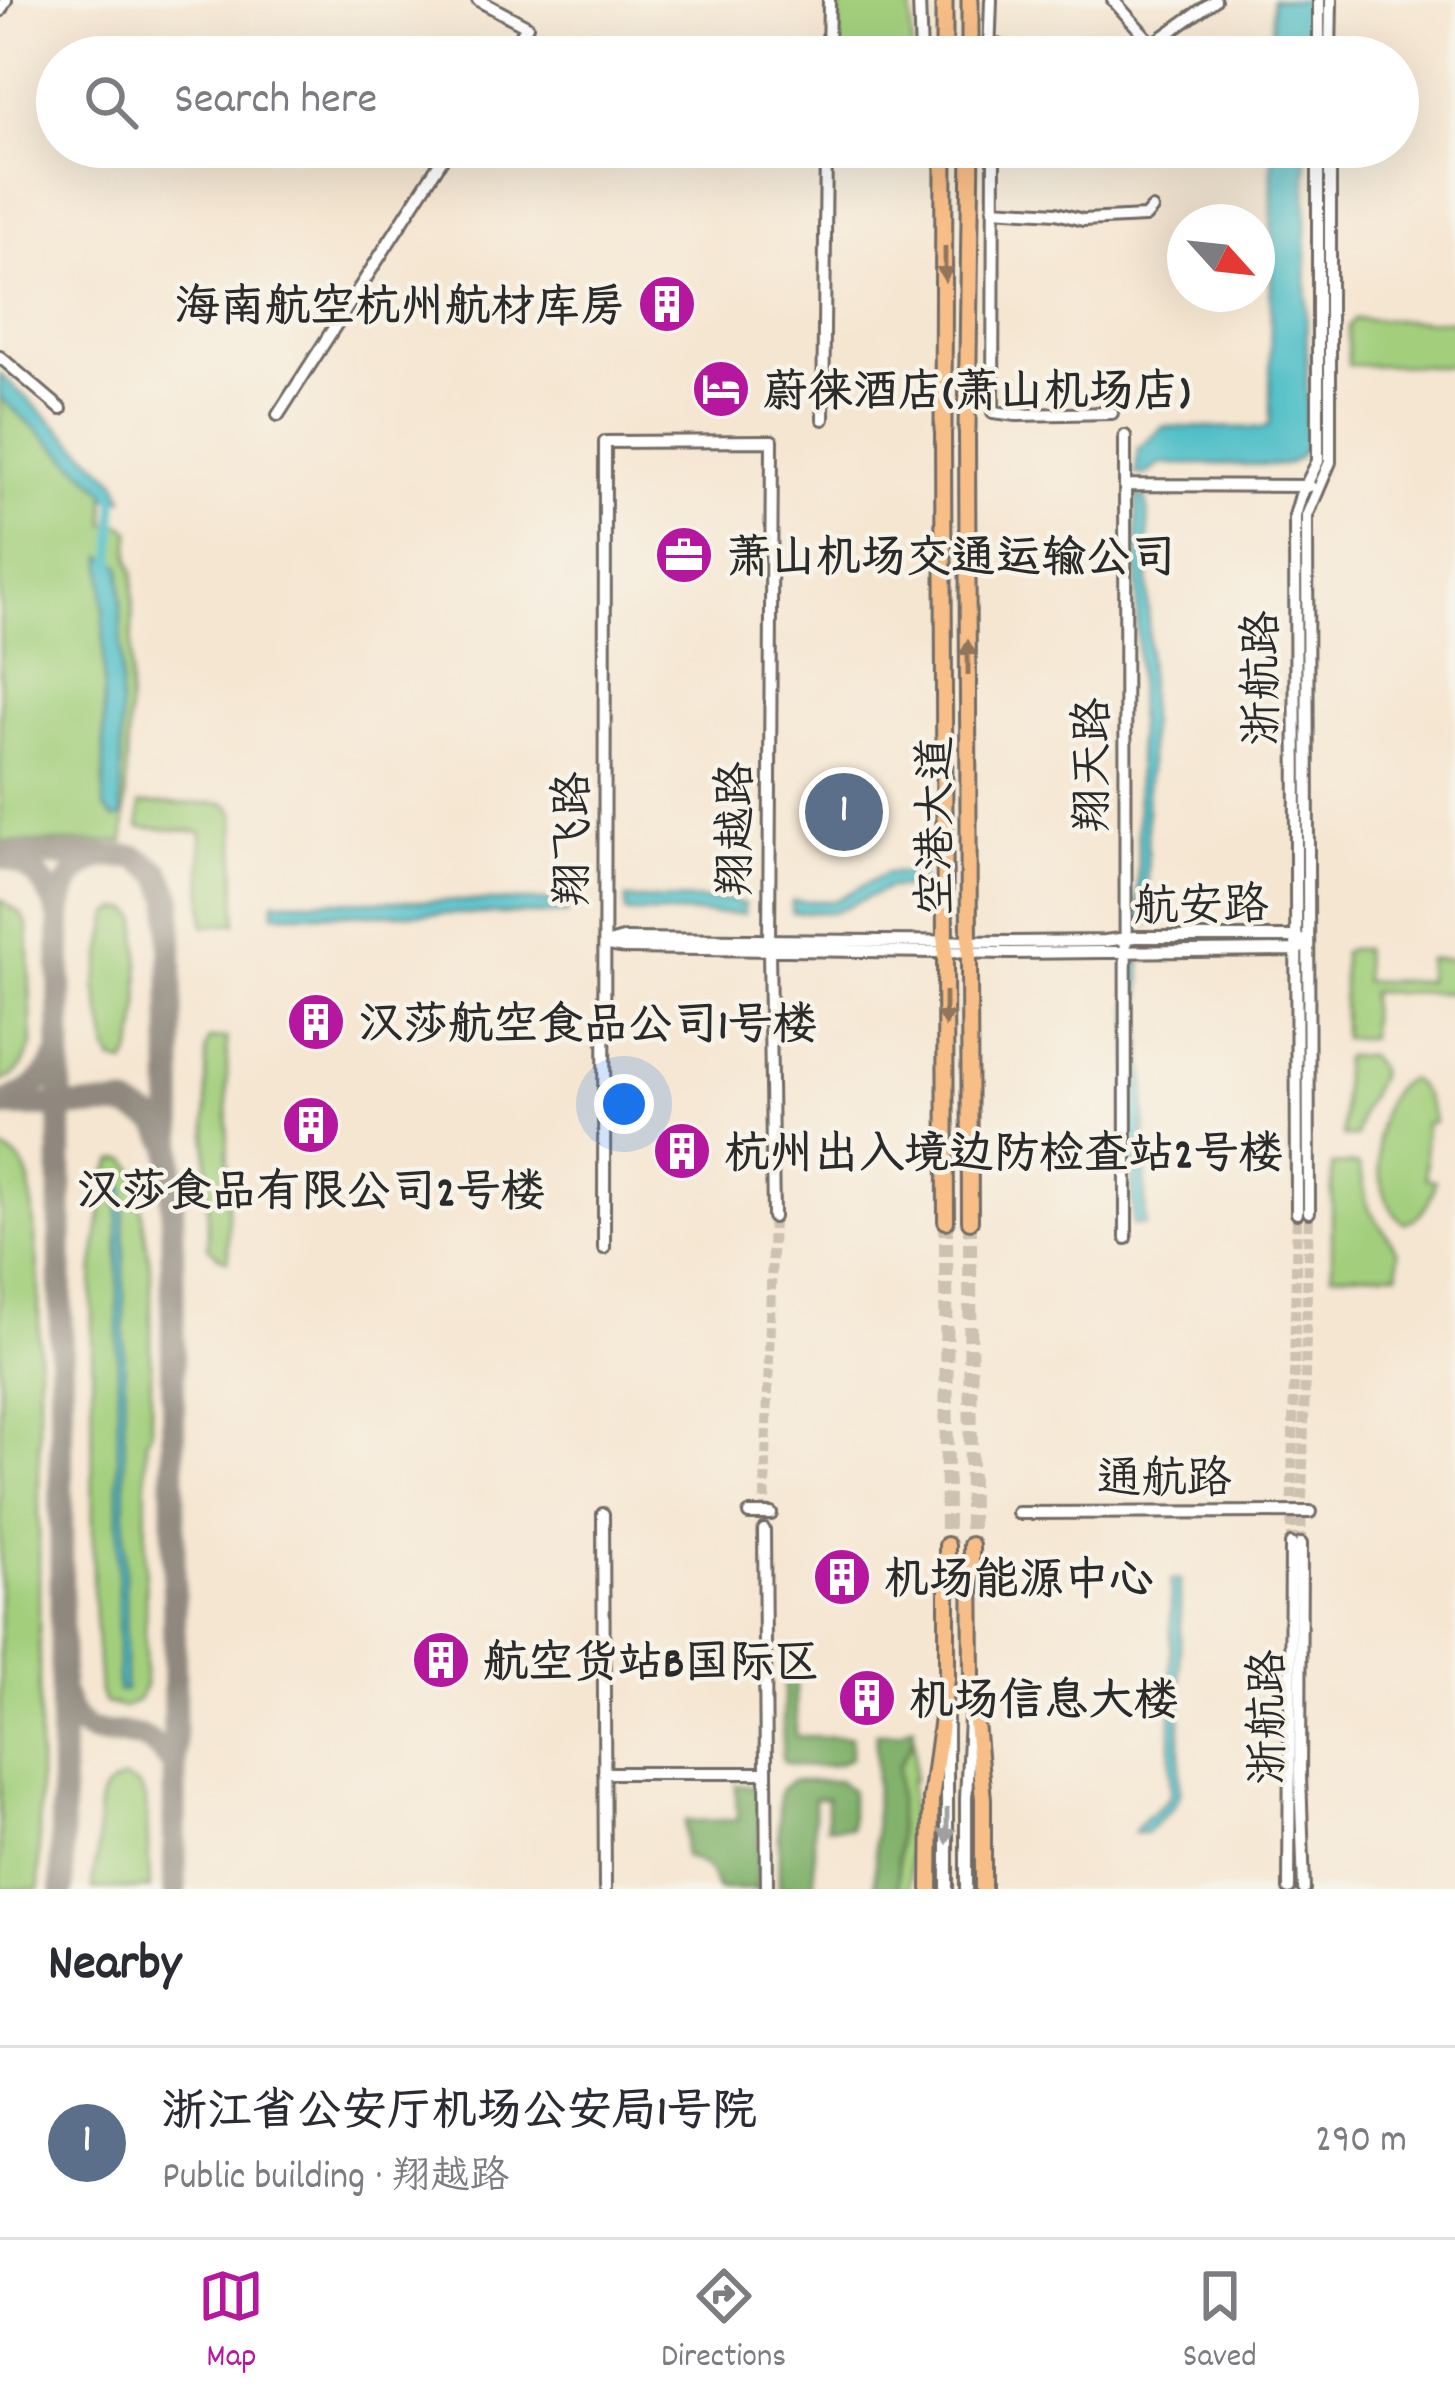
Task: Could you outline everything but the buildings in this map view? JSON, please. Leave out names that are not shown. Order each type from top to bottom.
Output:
[{"type":"highway","points":[[944,0],[944,36]]},
{"type":"highway","points":[[970,0],[970,36]]},
{"type":"highway","points":[[944,168],[944,430]]},
{"type":"highway","points":[[967,430],[970,168]]},
{"type":"main road","name":"空港大道","points":[[944,430],[946,1221]]},
{"type":"main road","name":"空港大道","points":[[967,430],[970,1221]]},
{"type":"main road","points":[[930,1889],[931,1800],[947,1679],[947,1545]]},
{"type":"main road","points":[[971,1545],[972,1679],[983,1798],[982,1889]]},
{"type":"street","points":[[0,11],[6,0]]},
{"type":"street","points":[[478,0],[527,26],[521,36]]},
{"type":"street","points":[[828,36],[829,0]]},
{"type":"street","points":[[920,0],[921,36]]},
{"type":"street","points":[[990,36],[991,0]]},
{"type":"street","points":[[1113,0],[1146,36]]},
{"type":"street","points":[[1164,36],[1215,0]]},
{"type":"street","points":[[1318,36],[1319,0]]},
{"type":"street","points":[[1330,36],[1331,0]]},
{"type":"street","points":[[278,415],[436,168]]},
{"type":"street","points":[[823,419],[826,168]]},
{"type":"street","points":[[994,168],[993,412],[1112,412]]},
{"type":"street","name":"浙航路","points":[[1303,1213],[1300,944],[1307,516],[1318,461],[1318,168]]},
{"type":"street","name":"浙航路","points":[[1312,486],[1330,462],[1330,168]]},
{"type":"street","points":[[994,209],[1056,213],[1083,220],[1144,217],[1152,209]]},
{"type":"street","points":[[0,357],[61,409]]},
{"type":"street","name":"翔天路","points":[[1125,436],[1126,1238]]},
{"type":"street","name":"翔飞路","points":[[604,1248],[605,442],[772,441]]},
{"type":"street","name":"翔越路","points":[[772,441],[769,944],[773,1217]]},
{"type":"street","points":[[1126,485],[1312,486]]},
{"type":"street","name":"航安路","points":[[605,944],[623,948],[1300,944]]},
{"type":"street","name":"通航路","points":[[1018,1513],[1310,1512]]},
{"type":"street","points":[[603,1514],[604,1889]]},
{"type":"street","points":[[748,1514],[771,1514]]},
{"type":"street","points":[[764,1530],[767,1889]]},
{"type":"street","name":"浙航路","points":[[1289,1889],[1296,1544],[1304,1889]]},
{"type":"street","points":[[947,1679],[947,1889]]},
{"type":"street","points":[[966,1889],[972,1679]]},
{"type":"street","points":[[604,1773],[766,1773]]},
{"type":"green space","points":[[839,0],[911,0],[912,36],[838,36]]},
{"type":"green space","points":[[1355,319],[1455,321],[1455,366],[1348,365],[1348,326]]},
{"type":"green space","points":[[0,397],[105,491],[106,524],[130,531],[134,573],[124,842],[0,842]]},
{"type":"green space","points":[[223,803],[235,815],[236,923],[204,926],[201,832],[139,827],[140,804]]},
{"type":"green space","points":[[0,899],[22,915],[28,927],[32,1045],[23,1065],[0,1082]]},
{"type":"green space","points":[[131,910],[138,919],[138,1016],[132,1052],[125,1064],[113,1061],[108,1051],[96,986],[110,914]]},
{"type":"green space","points":[[1363,949],[1364,981],[1427,981],[1428,959],[1455,959],[1455,993],[1370,992],[1370,1038],[1343,1038],[1343,952]]},
{"type":"green space","points":[[227,1038],[228,1260],[208,1247],[206,1049],[209,1039]]},
{"type":"green space","points":[[1346,1056],[1368,1056],[1379,1069],[1356,1137],[1343,1137]]},
{"type":"green space","points":[[1409,1079],[1423,1092],[1433,1116],[1434,1122],[1425,1123],[1426,1179],[1435,1180],[1426,1206],[1404,1223],[1384,1193],[1378,1148],[1385,1105]]},
{"type":"green space","points":[[0,1149],[20,1161],[30,1182],[39,1280],[39,1889],[0,1889]]},
{"type":"green space","points":[[122,1159],[135,1169],[151,1271],[145,1686],[138,1700],[124,1708],[105,1703],[100,1693],[93,1585],[93,1267],[108,1171],[114,1160]]},
{"type":"green space","points":[[1356,1164],[1368,1207],[1398,1251],[1398,1273],[1332,1274],[1332,1165]]},
{"type":"green space","points":[[785,1671],[796,1674],[796,1736],[851,1737],[851,1757],[819,1767],[784,1762]]},
{"type":"green space","points":[[911,1726],[912,1741],[898,1767],[898,1889],[875,1889],[876,1733],[900,1733]]},
{"type":"green space","points":[[914,1733],[909,1889],[898,1889],[898,1767]]},
{"type":"green space","points":[[125,1779],[139,1786],[146,1799],[150,1889],[92,1889],[102,1797],[106,1789]]},
{"type":"green space","points":[[792,1781],[839,1781],[851,1790],[851,1828],[827,1827],[827,1798],[814,1798],[814,1889],[779,1889],[779,1796]]},
{"type":"green space","points":[[736,1785],[752,1787],[759,1797],[757,1889],[718,1889],[706,1868],[684,1857],[685,1821],[737,1820]]},
{"type":"water","points":[[1272,0],[1306,0],[1306,36],[1272,36]]},
{"type":"water","points":[[1272,168],[1306,168],[1305,447],[1299,457],[1284,465],[1161,464],[1146,475],[1136,474],[1138,450],[1162,427],[1263,428],[1270,424],[1271,312],[1275,312]]},
{"type":"water","points":[[0,374],[116,480],[124,499],[105,498],[105,491],[0,397]]},
{"type":"water","points":[[1137,497],[1145,497],[1148,515],[1148,924],[1138,924]]},
{"type":"water","points":[[103,556],[121,566],[123,816],[115,819],[104,808]]},
{"type":"water","points":[[886,873],[921,873],[921,887],[889,888],[834,912],[792,913],[792,901],[834,901]]},
{"type":"water","points":[[626,899],[734,900],[744,904],[744,914],[626,913]]},
{"type":"water","points":[[274,901],[567,901],[567,914],[274,914]]},
{"type":"water","points":[[1141,962],[1145,1225],[1133,1225],[1130,969]]},
{"type":"water","points":[[118,1181],[124,1186],[125,1690],[118,1691]]},
{"type":"water","points":[[1171,1580],[1180,1580],[1180,1792],[1171,1810],[1146,1833],[1134,1833],[1171,1794]]},
{"type":"waterway","points":[[110,489],[115,499],[112,573]]},
{"type":"taxiway","points":[[0,854],[136,857],[160,873],[171,898],[175,1889]]},
{"type":"taxiway","points":[[62,1889],[60,918],[71,879],[103,856]]},
{"type":"taxiway","points":[[4,857],[39,879],[59,916]]},
{"type":"taxiway","points":[[3,1104],[37,1084],[59,1053]]},
{"type":"taxiway","points":[[0,1106],[125,1106],[157,1121],[171,1146]]},
{"type":"taxiway","points":[[64,1696],[84,1728],[142,1738],[175,1766]]},
{"type":"tunnel","points":[[1301,1544],[1309,1212]]},
{"type":"tunnel","points":[[1291,1544],[1297,1213]]},
{"type":"tunnel","points":[[764,1530],[773,1217]]},
{"type":"tunnel","points":[[946,1221],[947,1545]]},
{"type":"tunnel","points":[[970,1221],[971,1545]]},
{"type":"place","name":"海南航空杭州航材库房","points":[[667,304]]},
{"type":"place","name":"蔚徕酒店(萧山机场店)","points":[[721,389]]},
{"type":"place","name":"萧山机场交通运输公司","points":[[684,555]]},
{"type":"place","name":"浙江省公安厅机场公安局1号院","points":[[844,812]]},
{"type":"place","name":"汉莎航空食品公司1号楼","points":[[316,1022]]},
{"type":"place","name":"汉莎食品有限公司2号楼","points":[[311,1125]]},
{"type":"place","name":"杭州出入境边防检查站2号楼","points":[[682,1151]]},
{"type":"place","name":"机场能源中心","points":[[842,1577]]},
{"type":"place","name":"航空货站B国际区","points":[[441,1660]]},
{"type":"place","name":"机场信息大楼","points":[[867,1698]]}]
